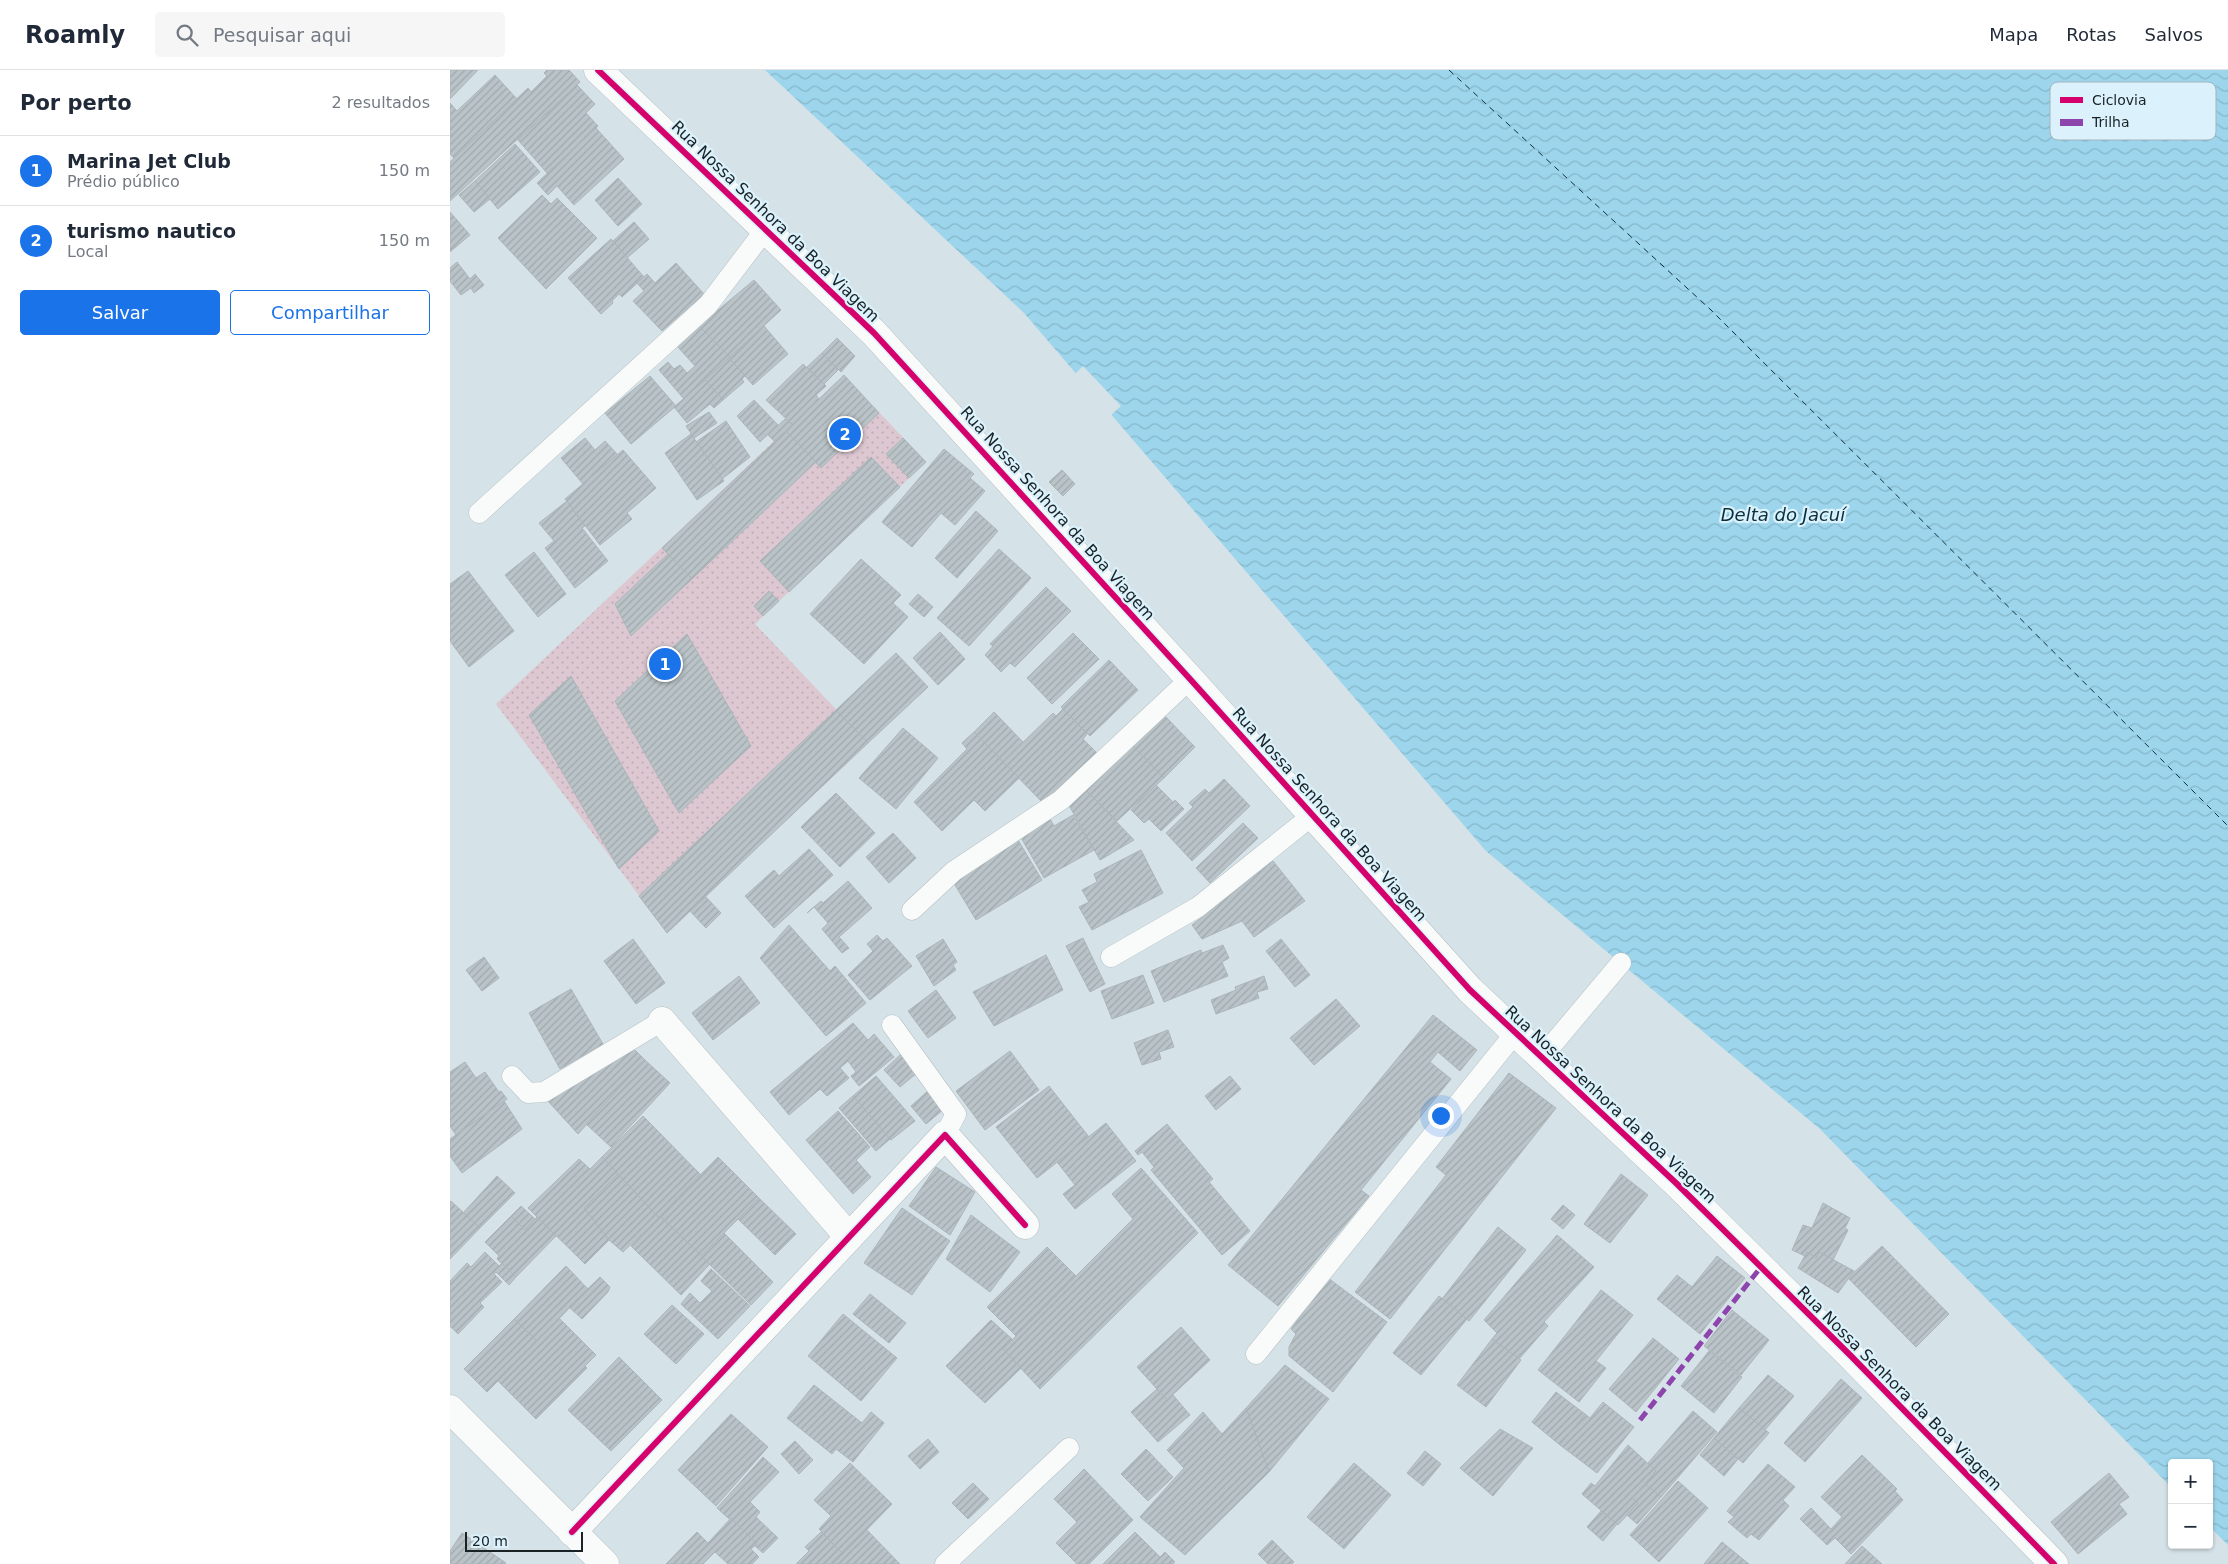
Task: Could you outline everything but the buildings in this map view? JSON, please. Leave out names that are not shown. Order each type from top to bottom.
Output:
[{"type":"street","name":"Rua Nossa Senhora da Boa Viagem","points":[[598,70],[874,333],[1190,679],[1470,990],[1676,1183],[2054,1564]]},
{"type":"street","points":[[662,1021],[849,1238]]},
{"type":"street","points":[[572,1532],[945,1135],[1025,1225]]},
{"type":"street","points":[[450,1409],[605,1564]]},
{"type":"lane","points":[[479,513],[708,305],[765,230]]},
{"type":"lane","points":[[912,910],[954,871],[1061,800],[1190,679]]},
{"type":"lane","points":[[1111,957],[1198,907],[1313,815]]},
{"type":"lane","points":[[1542,1056],[1621,963]]},
{"type":"lane","points":[[512,1076],[528,1093],[544,1092],[662,1021]]},
{"type":"lane","points":[[892,1025],[956,1114],[945,1135]]},
{"type":"lane","points":[[1256,1354],[1516,1032]]},
{"type":"lane","points":[[945,1564],[1069,1448]]},
{"type":"shaded area","points":[[844,375],[926,462],[755,624],[868,743],[667,933],[496,704]]},
{"type":"water","name":"Delta do Jacuí","points":[[765,70],[2228,70],[2228,1545],[2213,1530],[2213,1459],[2168,1459],[2168,1484],[1820,1129],[1486,851],[1024,313]]},
{"type":"pier","points":[[1083,366],[1121,406],[1109,417],[1074,375]]},
{"type":"ferry route","points":[[1449,70],[1711,310],[2228,826]]},
{"type":"marked path","points":[[1640,1420],[1761,1267]]},
{"type":"cycle path","points":[[598,70],[874,333],[1190,679],[1470,990],[1676,1183],[1850,1355],[2054,1564]]},
{"type":"cycle path","points":[[572,1532],[945,1135],[1025,1225]]},
{"type":"place","name":"turismo nautico","points":[[845,434]]},
{"type":"place","name":"Marina Jet Club","points":[[665,664]]}]
